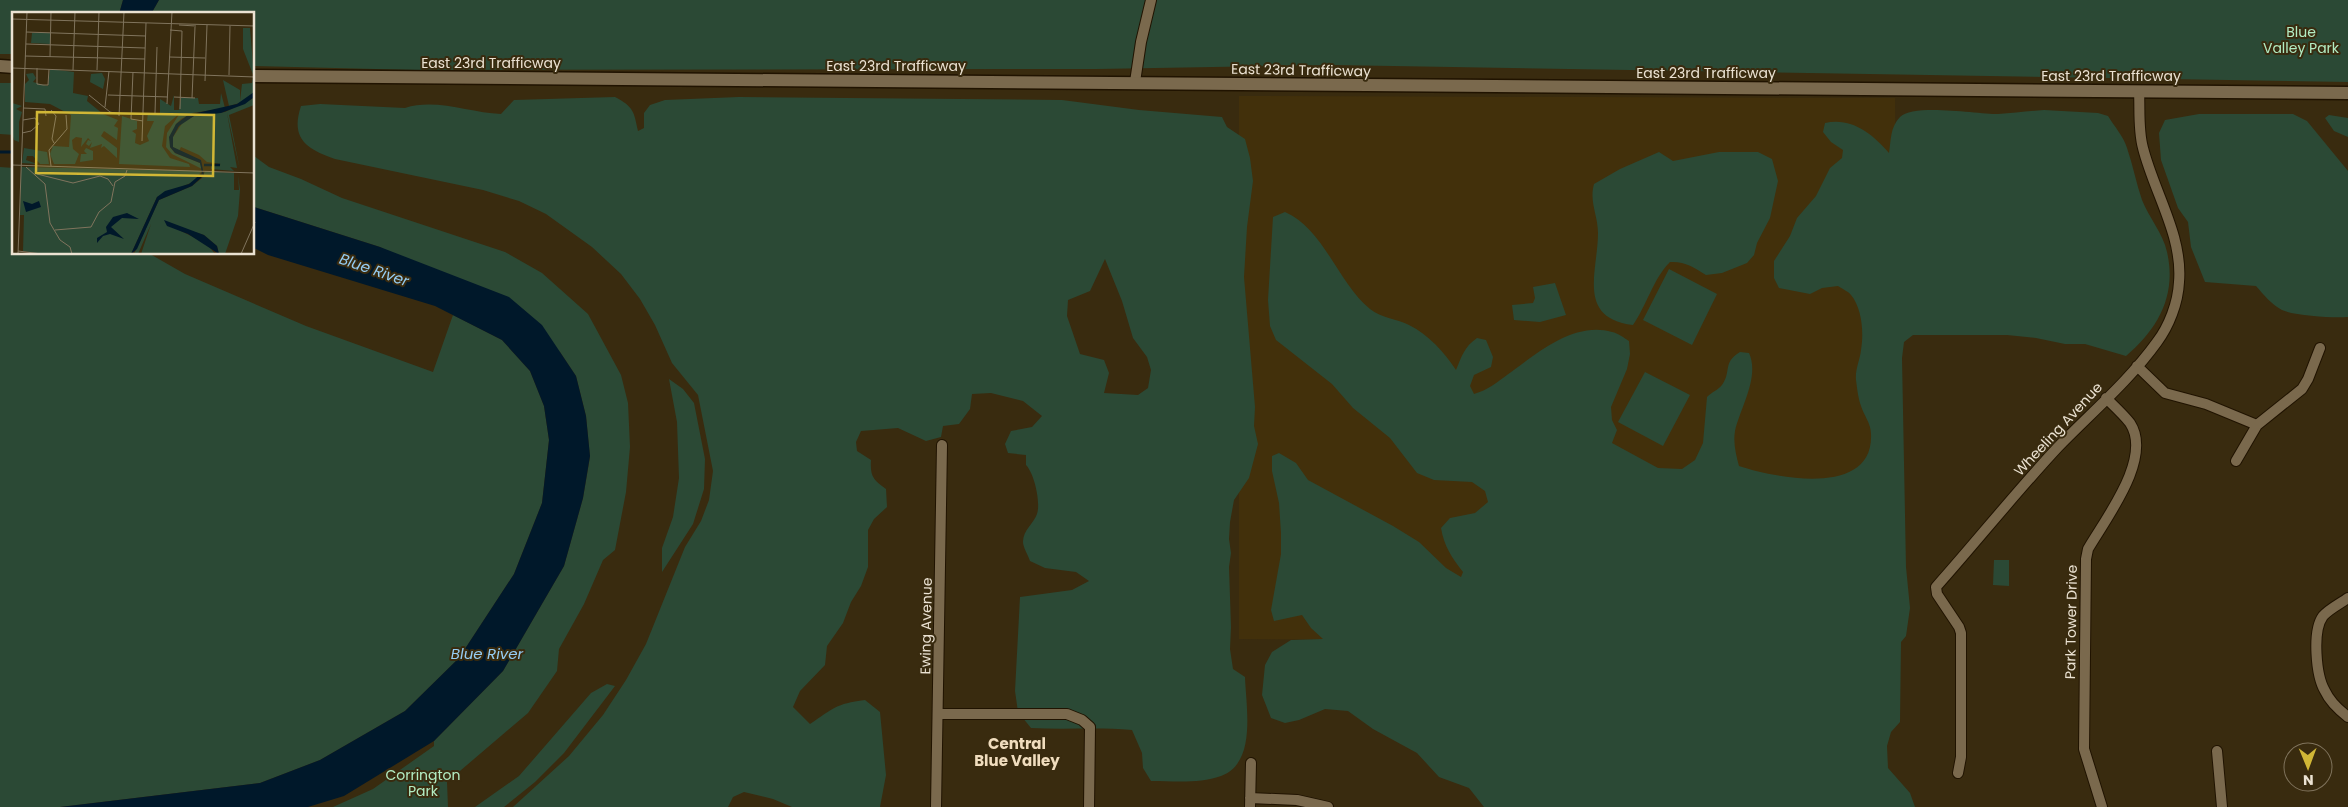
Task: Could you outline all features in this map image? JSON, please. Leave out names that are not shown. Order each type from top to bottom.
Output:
[{"type":"main road","name":"East 23rd Trafficway","points":[[255,76],[2348,93]]},
{"type":"street","points":[[1135,82],[1140,42],[1151,0]]},
{"type":"street","name":"Wheeling Avenue","points":[[1958,773],[1961,757],[1960,633],[1959,627],[1937,594],[1936,587],[2053,453],[2137,366],[2157,341],[2169,320],[2176,302],[2180,282],[2178,256],[2172,230],[2158,197],[2142,146],[2139,91]]},
{"type":"street","points":[[2236,461],[2257,425],[2302,389],[2308,380],[2320,348]]},
{"type":"street","points":[[2137,366],[2165,393],[2206,404],[2257,425]]},
{"type":"street","name":"Park Tower Drive","points":[[2102,807],[2084,749],[2086,559],[2088,549],[2128,480],[2137,452],[2136,438],[2130,424],[2106,398]]},
{"type":"street","name":"Ewing Avenue","points":[[936,807],[942,445]]},
{"type":"street","points":[[2348,598],[2323,616],[2317,630],[2316,646],[2319,671],[2324,690],[2339,710],[2348,717]]},
{"type":"street","points":[[938,714],[1067,714],[1082,720],[1090,727],[1089,807]]},
{"type":"street","points":[[2217,751],[2222,807]]},
{"type":"street","points":[[1251,763],[1250,802],[1297,800],[1328,807]]},
{"type":"shaded area","points":[[1239,96],[1895,98],[1901,642],[1239,639]]},
{"type":"green space","points":[[0,0],[123,0],[120,12],[12,12],[12,54],[0,54]]},
{"type":"green space","name":"Blue Valley Park","points":[[159,0],[2348,0],[2348,82],[1333,65],[1097,69],[415,70],[255,66],[255,12],[152,12]]},
{"type":"green space","points":[[0,83],[12,83],[12,135],[0,134]]},
{"type":"green space","points":[[615,97],[630,107],[638,131],[644,128],[644,113],[650,105],[665,100],[739,97],[1062,100],[1139,110],[1222,117],[1227,127],[1245,139],[1253,181],[1247,227],[1244,277],[1255,407],[1254,426],[1258,444],[1249,478],[1234,500],[1230,522],[1230,649],[1233,669],[1245,677],[1247,718],[1245,747],[1240,759],[1232,769],[1213,779],[1186,782],[1151,781],[1143,768],[1142,753],[1132,730],[1031,728],[1018,712],[1015,691],[1020,597],[1072,590],[1089,581],[1076,572],[1045,568],[1030,561],[1023,542],[1027,530],[1037,514],[1036,488],[1032,474],[1026,465],[1026,455],[1008,453],[1005,444],[1011,431],[1032,427],[1042,416],[1023,401],[991,393],[972,394],[970,409],[959,424],[943,426],[941,437],[926,441],[898,428],[861,431],[856,442],[857,451],[871,460],[873,477],[886,489],[887,507],[874,519],[868,530],[868,567],[843,623],[827,646],[825,665],[800,691],[793,707],[810,724],[830,710],[847,703],[865,700],[880,712],[886,775],[880,807],[792,807],[773,799],[744,792],[733,797],[728,807],[513,807],[569,756],[603,715],[626,680],[646,644],[685,547],[701,521],[709,500],[713,471],[698,395],[672,363],[655,325],[640,299],[621,274],[592,247],[546,214],[519,201],[483,190],[335,159],[316,151],[303,141],[298,127],[298,117],[301,106],[320,104],[405,108],[417,105],[441,105],[501,114],[514,100]],"holes":[[[1105,259],[1122,301],[1133,338],[1147,357],[1151,370],[1148,388],[1138,395],[1104,393],[1109,373],[1104,360],[1080,354],[1067,316],[1068,300],[1090,291]]]},
{"type":"green space","points":[[1946,110],[1998,114],[2044,110],[2098,113],[2108,116],[2119,132],[2127,148],[2142,200],[2165,245],[2169,268],[2167,297],[2156,323],[2126,356],[2085,344],[2065,344],[2007,335],[1913,335],[1904,342],[1902,358],[1906,567],[1910,608],[1906,636],[1901,642],[1900,722],[1891,732],[1887,746],[1888,768],[1910,793],[1915,807],[1484,807],[1469,788],[1439,777],[1417,753],[1373,729],[1348,711],[1325,709],[1299,720],[1285,723],[1271,718],[1262,695],[1265,665],[1272,652],[1291,640],[1323,639],[1311,628],[1302,615],[1274,621],[1271,610],[1281,554],[1281,533],[1279,503],[1272,471],[1272,456],[1279,453],[1296,463],[1308,480],[1419,542],[1446,568],[1461,577],[1463,572],[1449,552],[1441,528],[1450,518],[1475,513],[1488,502],[1485,491],[1472,482],[1434,480],[1417,473],[1390,438],[1353,408],[1332,384],[1276,340],[1270,326],[1268,300],[1273,217],[1285,212],[1299,220],[1321,243],[1349,285],[1370,309],[1416,329],[1441,350],[1456,370],[1469,345],[1477,338],[1486,340],[1493,357],[1491,367],[1474,375],[1470,386],[1474,394],[1492,386],[1543,349],[1570,335],[1598,330],[1619,334],[1629,341],[1630,354],[1627,369],[1611,407],[1612,420],[1617,430],[1612,443],[1658,468],[1682,469],[1695,460],[1703,443],[1707,397],[1722,385],[1729,364],[1734,356],[1740,352],[1749,353],[1752,362],[1751,382],[1734,435],[1739,466],[1775,475],[1797,478],[1820,478],[1840,475],[1857,468],[1868,454],[1871,434],[1870,426],[1860,403],[1856,380],[1862,336],[1860,314],[1855,300],[1838,286],[1822,288],[1810,294],[1779,288],[1774,278],[1774,261],[1790,236],[1797,218],[1816,196],[1830,168],[1842,158],[1843,150],[1831,142],[1823,132],[1825,123],[1844,122],[1860,128],[1889,153],[1894,125],[1900,117],[1907,113]]},
{"type":"green space","points":[[2199,114],[2293,114],[2307,121],[2348,171],[2348,317],[2296,314],[2282,310],[2256,286],[2205,282],[2191,247],[2188,222],[2178,208],[2161,160],[2159,133],[2165,120]]},
{"type":"green space","points":[[2329,115],[2348,118],[2348,137],[2334,131],[2325,118]]},
{"type":"green space","points":[[1659,152],[1673,161],[1719,152],[1758,152],[1772,159],[1778,181],[1770,218],[1757,243],[1754,255],[1747,263],[1722,273],[1706,275],[1689,265],[1680,262],[1670,262],[1659,276],[1633,325],[1615,321],[1603,313],[1597,303],[1594,291],[1594,277],[1598,233],[1593,203],[1594,184],[1620,169]]},
{"type":"green space","name":"Corrington Park","points":[[255,157],[269,167],[342,198],[505,252],[542,273],[588,314],[621,375],[628,403],[630,447],[626,492],[615,550],[603,560],[584,604],[559,649],[557,671],[528,713],[447,782],[448,807],[333,807],[373,789],[434,746],[434,741],[503,671],[564,566],[583,498],[590,457],[586,416],[576,376],[560,352],[380,247],[255,207]]},
{"type":"green space","points":[[0,167],[12,168],[12,255],[152,255],[185,274],[306,326],[433,372],[453,315],[502,340],[530,371],[544,406],[549,440],[542,503],[514,574],[459,658],[405,711],[320,760],[260,783],[60,807],[0,807]]},
{"type":"green space","points":[[1669,269],[1717,294],[1692,345],[1643,320]]},
{"type":"green space","points":[[1555,283],[1566,315],[1540,322],[1514,320],[1512,305],[1533,303],[1535,298],[1533,287]]},
{"type":"green space","points":[[1645,372],[1690,395],[1663,446],[1618,422]]},
{"type":"green space","points":[[669,379],[683,389],[694,403],[705,459],[704,489],[693,524],[662,572],[662,548],[673,517],[679,478],[677,422]]},
{"type":"green space","points":[[1994,560],[2009,560],[2009,586],[1993,585]]},
{"type":"green space","points":[[607,684],[615,686],[564,753],[535,782],[504,807],[475,807],[519,776],[591,693]]},
{"type":"water","points":[[123,0],[159,0],[152,12],[120,12]]},
{"type":"water","name":"Blue River","points":[[255,207],[380,247],[509,297],[542,325],[576,376],[586,416],[590,456],[583,498],[564,566],[503,671],[434,741],[344,796],[308,807],[60,807],[260,783],[320,760],[405,711],[459,658],[514,574],[542,503],[549,440],[544,406],[530,371],[502,340],[435,306],[268,255],[255,248]]},
{"type":"waterway","points":[[0,152],[12,152]]},
{"type":"district","name":"Central Blue Valley","points":[[1017,752]]}]
